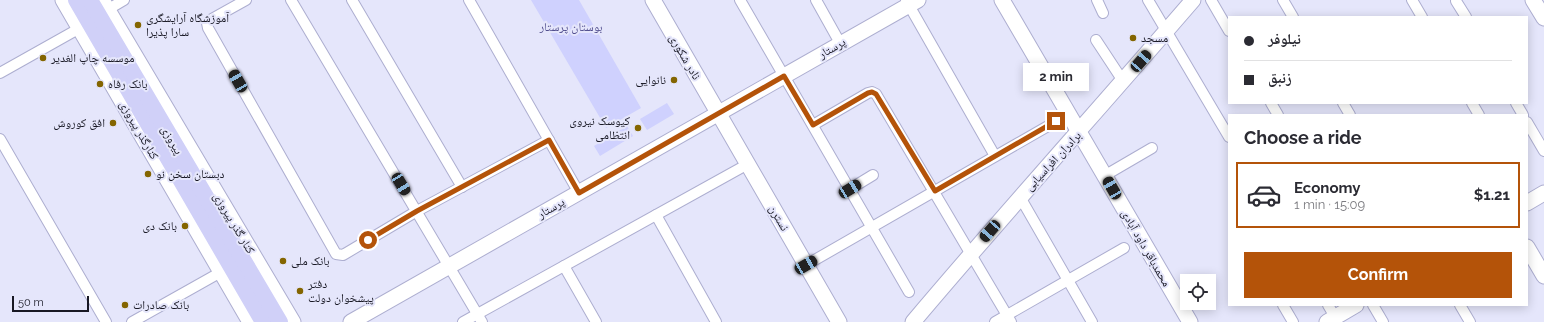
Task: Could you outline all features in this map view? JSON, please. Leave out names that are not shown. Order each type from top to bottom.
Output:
[{"type":"main road","name":"پیروزی","points":[[76,0],[263,322]]},
{"type":"main road","name":"پیروزی","points":[[90,0],[104,11],[280,322]]},
{"type":"street","name":"کنارگذر پیروزی","points":[[63,0],[250,322]]},
{"type":"street","points":[[104,11],[124,0]]},
{"type":"street","points":[[246,0],[210,20],[207,23],[208,28],[336,254],[343,255],[417,211],[549,140]]},
{"type":"street","points":[[291,0],[480,318]]},
{"type":"street","points":[[352,0],[462,187]]},
{"type":"street","points":[[469,0],[579,193]]},
{"type":"street","name":"نادر شکوری","points":[[653,0],[718,113]]},
{"type":"street","points":[[740,0],[909,292]]},
{"type":"street","points":[[816,0],[840,43]]},
{"type":"street","name":"محمدباقر داود آبادی","points":[[1002,0],[1190,322]]},
{"type":"street","points":[[1097,0],[1103,13]]},
{"type":"street","points":[[1148,0],[1228,135]]},
{"type":"street","name":"برادران افراسیابی","points":[[913,322],[1020,197],[1079,132],[1193,0]]},
{"type":"street","points":[[1211,0],[1228,29]]},
{"type":"street","points":[[1283,0],[1292,16]]},
{"type":"street","points":[[1412,0],[1421,16]]},
{"type":"street","points":[[1533,0],[1544,18]]},
{"type":"street","points":[[1456,1],[1465,16]]},
{"type":"street","points":[[911,2],[995,156]]},
{"type":"street","name":"پرستار","points":[[351,322],[784,76],[911,2]]},
{"type":"street","name":"کنار گذر پیروزی","points":[[104,11],[293,322]]},
{"type":"street","points":[[0,73],[80,28]]},
{"type":"street","points":[[1096,40],[1123,81]]},
{"type":"street","points":[[813,125],[872,92],[876,94],[935,191],[1009,319]]},
{"type":"street","points":[[1272,104],[1277,114]]},
{"type":"street","points":[[1344,104],[1349,114]]},
{"type":"street","points":[[1473,104],[1478,114]]},
{"type":"street","points":[[1517,104],[1522,114]]},
{"type":"street","name":"نسترن","points":[[718,113],[839,322]]},
{"type":"street","points":[[806,265],[1069,114]]},
{"type":"street","points":[[1528,124],[1544,151]]},
{"type":"street","points":[[0,139],[106,322]]},
{"type":"street","points":[[1104,176],[1152,148]]},
{"type":"street","points":[[463,322],[480,318],[564,266],[748,164]]},
{"type":"street","points":[[850,189],[873,175]]},
{"type":"street","points":[[168,179],[198,210]]},
{"type":"street","points":[[1528,201],[1544,193]]},
{"type":"street","points":[[1020,197],[1092,322]]},
{"type":"street","points":[[656,215],[716,322]]},
{"type":"street","points":[[995,322],[1009,319],[1068,280],[1124,248]]},
{"type":"street","points":[[1528,249],[1544,276]]},
{"type":"street","points":[[564,266],[596,322]]},
{"type":"street","points":[[132,322],[221,272]]},
{"type":"street","points":[[1284,306],[1293,322]]},
{"type":"street","points":[[1330,315],[1353,306]]},
{"type":"street","points":[[1374,306],[1383,322]]},
{"type":"street","points":[[1461,306],[1470,322]]},
{"type":"green space","name":"بوستان پرستار","points":[[531,0],[579,0],[641,108],[606,128]]},
{"type":"green space","points":[[667,103],[674,114],[647,130],[640,119]]},
{"type":"green space","points":[[627,126],[633,136],[600,156],[594,146]]},
{"type":"place","name":"آموزشگاه آرایشگری سارا پذیرا","points":[[138,25]]},
{"type":"place","name":"مسجد","points":[[1133,38]]},
{"type":"place","name":"موسسه چاپ الغدیر","points":[[43,58]]},
{"type":"place","name":"نانوایی","points":[[674,80]]},
{"type":"place","name":"بانک رفاه","points":[[100,84]]},
{"type":"place","name":"افق کوروش","points":[[113,123]]},
{"type":"place","name":"کیوسک نیروی انتظامی","points":[[638,128]]},
{"type":"place","name":"دبستان سخن نو","points":[[148,174]]},
{"type":"place","name":"بانک دی","points":[[185,226]]},
{"type":"place","name":"بانک ملی","points":[[283,261]]},
{"type":"place","name":"دفتر پیشخوان دولت","points":[[300,291]]},
{"type":"place","name":"بانک صادرات","points":[[125,305]]},
{"type":"route","points":[[368,240],[417,211],[549,140],[579,193],[784,76],[813,125],[868,93],[872,92],[876,94],[935,191],[1056,121]]}]
